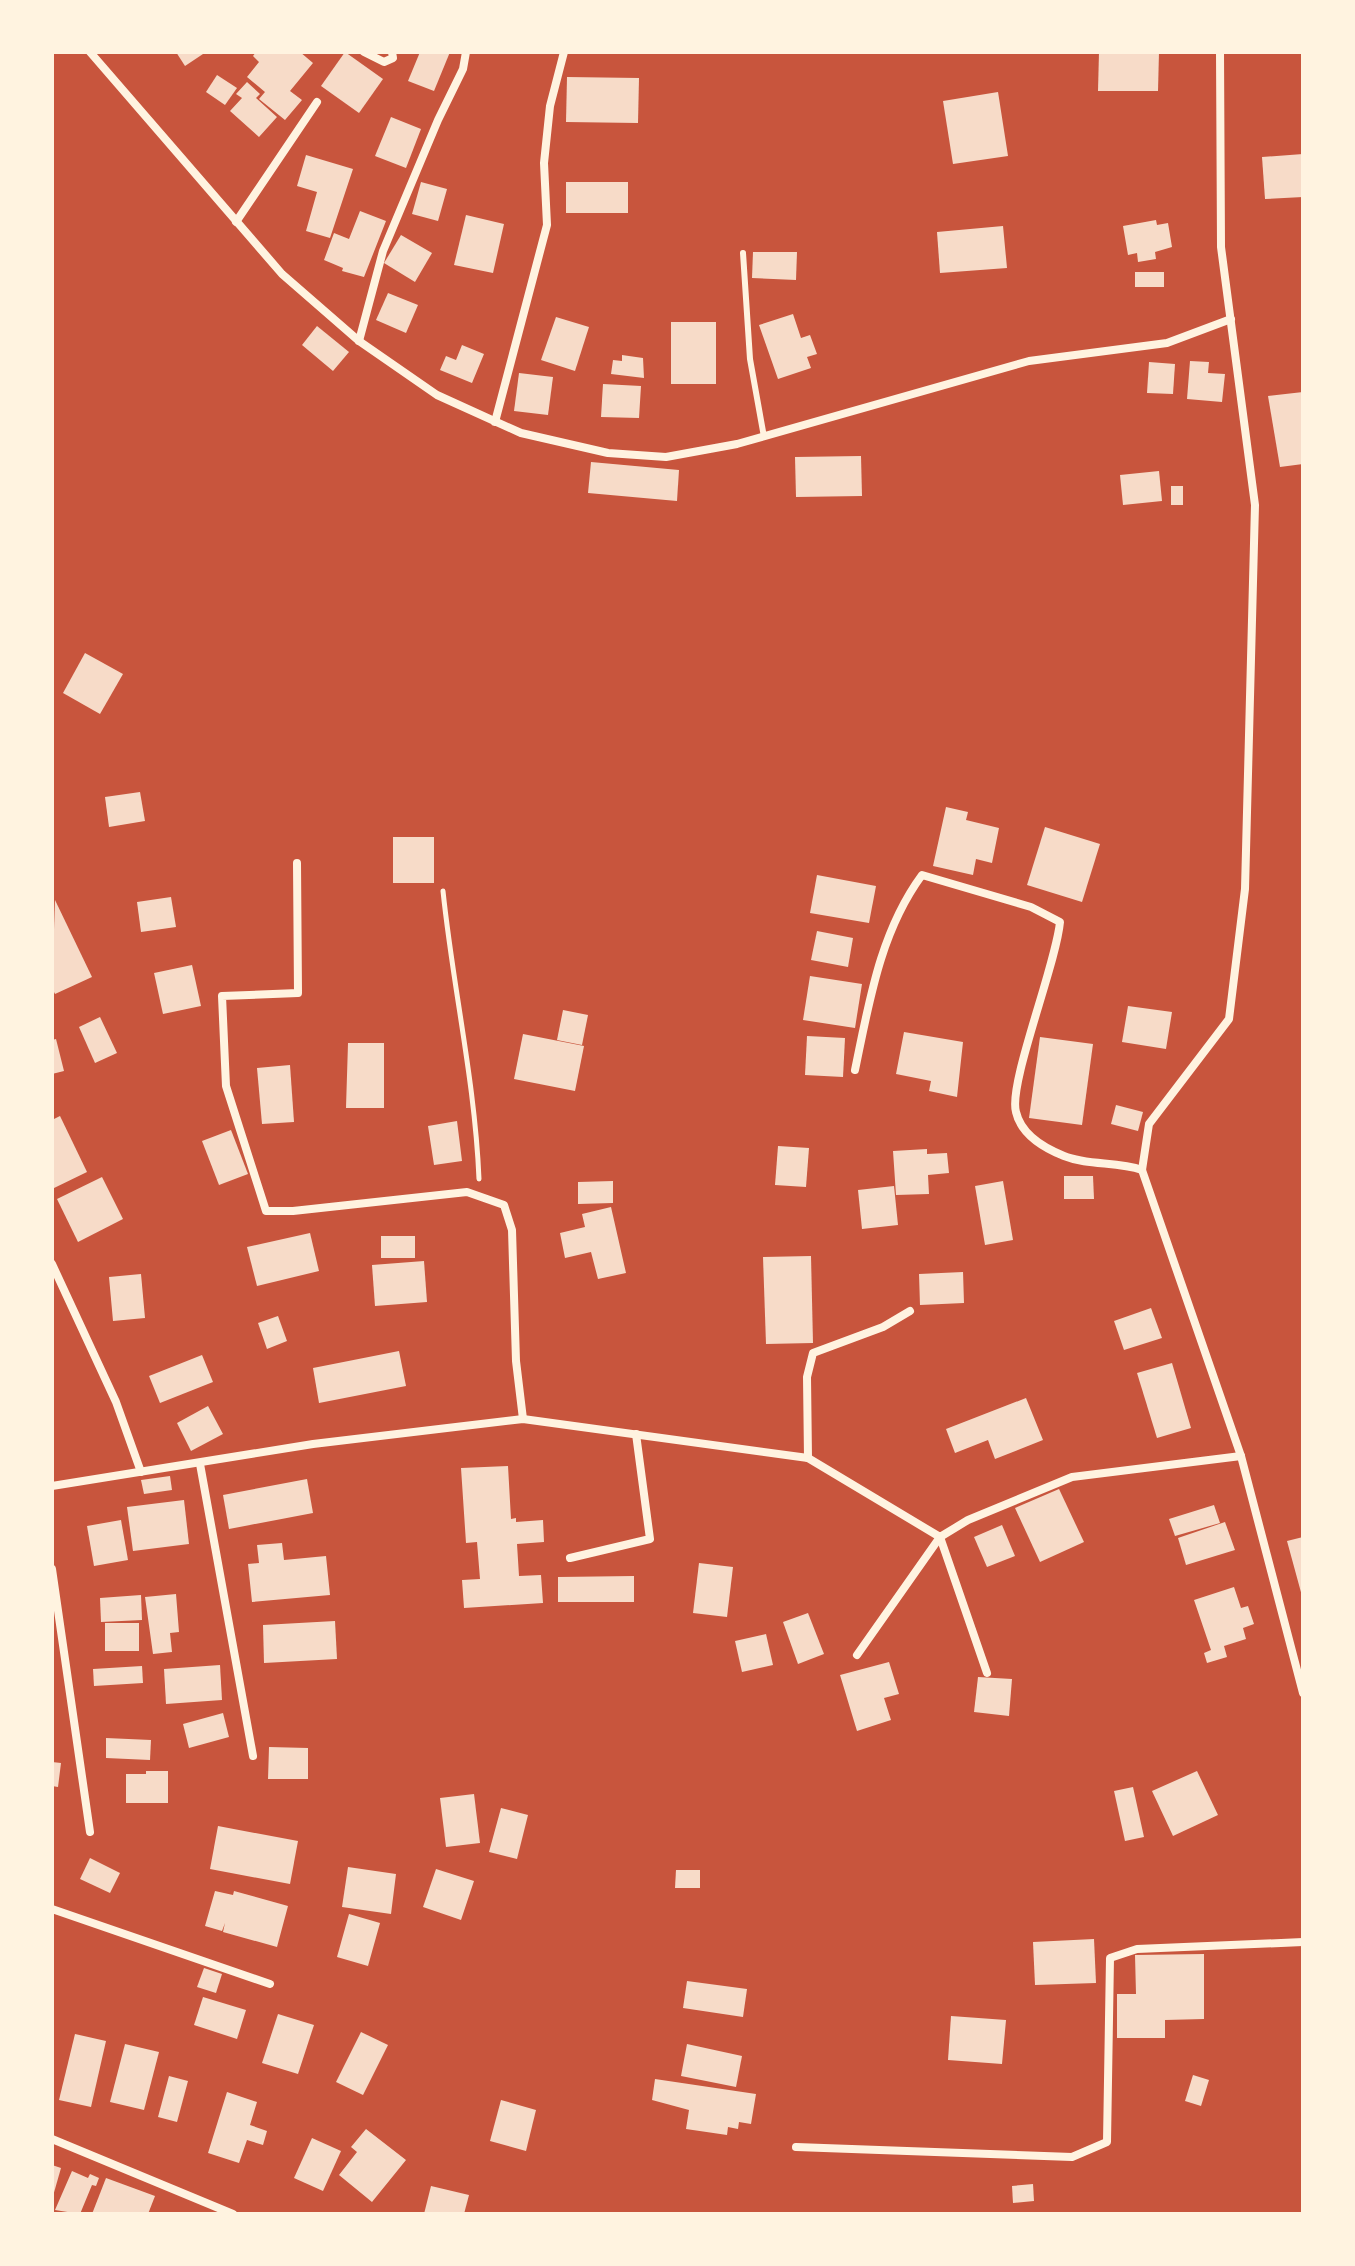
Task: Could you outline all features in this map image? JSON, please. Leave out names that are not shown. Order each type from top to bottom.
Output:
[{"type":"street","points":[[90,52],[282,274],[359,341],[437,395],[521,433],[608,453],[666,457],[764,437],[1029,361],[1167,343],[1231,319]]},
{"type":"street","points":[[364,52],[384,62],[393,58],[392,52]]},
{"type":"street","points":[[359,341],[383,251],[463,69],[466,52]]},
{"type":"street","points":[[495,422],[547,225],[544,163],[550,106],[564,52]]},
{"type":"street","points":[[1220,52],[1221,247],[1255,505],[1245,889],[1229,1019],[1149,1124],[1142,1170],[1241,1456],[1303,1693]]},
{"type":"street","points":[[236,222],[317,102]]},
{"type":"street","points":[[297,863],[298,993],[222,996],[226,1086],[266,1211],[293,1211],[467,1192],[504,1205],[512,1230],[516,1361],[523,1419]]},
{"type":"street","points":[[855,1070],[878,963],[910,891],[922,875],[1031,907],[1060,922],[1045,992],[1014,1095],[1016,1113],[1027,1135],[1064,1156],[1142,1170]]},
{"type":"street","points":[[52,1264],[116,1402],[141,1472]]},
{"type":"street","points":[[808,1458],[807,1377],[813,1353],[883,1327],[910,1311]]},
{"type":"street","points":[[52,1486],[313,1444],[523,1419],[808,1458],[940,1537],[987,1673]]},
{"type":"street","points":[[570,1558],[650,1539],[636,1434]]},
{"type":"street","points":[[857,1655],[940,1537],[968,1520],[1072,1477],[1241,1456]]},
{"type":"street","points":[[200,1464],[253,1756]]},
{"type":"street","points":[[52,1569],[90,1832]]},
{"type":"street","points":[[52,1909],[270,1984]]},
{"type":"street","points":[[796,2147],[1072,2157],[1107,2142],[1110,1958],[1137,1949],[1303,1942]]},
{"type":"street","points":[[52,2139],[233,2214]]},
{"type":"lane","points":[[743,253],[750,359],[764,437]]},
{"type":"path","points":[[443,891],[451,974],[476,1108],[479,1196]]},
{"type":"building","points":[[176,52],[206,52],[185,66]]},
{"type":"building","points":[[256,52],[300,52],[313,63],[290,91],[302,100],[285,120],[259,99],[265,92],[247,77],[259,62],[253,56]]},
{"type":"building","points":[[345,52],[383,79],[359,113],[321,86]]},
{"type":"building","points":[[420,52],[450,52],[434,91],[408,81]]},
{"type":"building","points":[[1099,52],[1159,52],[1158,91],[1098,91]]},
{"type":"building","points":[[217,75],[237,88],[225,105],[206,92]]},
{"type":"building","points":[[567,77],[639,78],[638,123],[566,122]]},
{"type":"building","points":[[247,82],[260,94],[256,98],[277,117],[259,137],[230,111],[242,98],[236,94]]},
{"type":"building","points":[[998,92],[1008,156],[953,164],[943,101]]},
{"type":"building","points":[[391,117],[421,129],[406,168],[375,156]]},
{"type":"building","points":[[1303,154],[1303,197],[1265,199],[1262,157]]},
{"type":"building","points":[[306,155],[353,169],[330,238],[306,231],[317,192],[297,186]]},
{"type":"building","points":[[421,182],[447,189],[438,221],[412,214]]},
{"type":"building","points":[[566,182],[628,182],[628,213],[566,213]]},
{"type":"building","points":[[360,211],[386,221],[364,277],[342,271],[343,268],[324,260],[334,233],[349,239]]},
{"type":"building","points":[[466,215],[504,224],[493,273],[454,265]]},
{"type":"building","points":[[1156,220],[1157,225],[1168,223],[1172,247],[1155,252],[1156,259],[1138,262],[1137,253],[1128,255],[1123,226]]},
{"type":"building","points":[[1003,226],[1007,268],[940,273],[937,232]]},
{"type":"building","points":[[401,235],[432,253],[415,282],[384,263]]},
{"type":"building","points":[[753,252],[797,252],[796,280],[752,278]]},
{"type":"building","points":[[1135,272],[1164,272],[1164,287],[1135,287]]},
{"type":"building","points":[[388,293],[418,305],[406,333],[376,320]]},
{"type":"building","points":[[793,314],[801,338],[810,335],[817,354],[807,357],[811,368],[778,379],[759,325]]},
{"type":"building","points":[[556,317],[589,327],[575,371],[541,360]]},
{"type":"building","points":[[671,322],[716,322],[716,384],[671,384]]},
{"type":"building","points":[[317,326],[349,352],[333,371],[302,345]]},
{"type":"building","points":[[462,345],[484,354],[472,383],[440,370],[446,356],[456,360]]},
{"type":"building","points":[[622,355],[643,358],[644,378],[611,374],[613,360],[622,361]]},
{"type":"building","points":[[1190,361],[1209,362],[1208,373],[1225,374],[1222,402],[1187,399]]},
{"type":"building","points":[[1149,362],[1175,364],[1173,394],[1147,393]]},
{"type":"building","points":[[519,373],[553,377],[548,415],[514,411]]},
{"type":"building","points":[[603,384],[641,386],[639,418],[601,417]]},
{"type":"building","points":[[1303,392],[1303,464],[1280,467],[1268,396]]},
{"type":"building","points":[[861,456],[862,496],[796,497],[795,457]]},
{"type":"building","points":[[591,462],[679,470],[677,501],[588,493]]},
{"type":"building","points":[[1159,471],[1162,501],[1123,505],[1120,475]]},
{"type":"building","points":[[1171,486],[1183,486],[1183,505],[1171,505]]},
{"type":"building","points":[[85,653],[123,674],[100,714],[63,693]]},
{"type":"building","points":[[140,792],[145,821],[109,827],[105,797]]},
{"type":"building","points":[[946,807],[968,812],[966,820],[999,828],[992,863],[976,859],[973,875],[933,866]]},
{"type":"building","points":[[1045,827],[1100,844],[1082,902],[1027,885]]},
{"type":"building","points":[[393,837],[434,837],[434,883],[393,883]]},
{"type":"building","points":[[817,875],[876,886],[869,923],[810,913]]},
{"type":"building","points":[[171,897],[176,927],[141,932],[137,902]]},
{"type":"building","points":[[55,900],[92,977],[55,994],[52,988]]},
{"type":"building","points":[[817,931],[853,938],[848,967],[811,960]]},
{"type":"building","points":[[192,965],[201,1006],[163,1014],[154,973]]},
{"type":"building","points":[[810,976],[862,984],[855,1028],[803,1020]]},
{"type":"building","points":[[1128,1006],[1172,1012],[1166,1049],[1122,1042]]},
{"type":"building","points":[[563,1010],[588,1015],[582,1045],[557,1040]]},
{"type":"building","points":[[100,1017],[117,1053],[95,1063],[79,1027]]},
{"type":"building","points":[[904,1032],[963,1042],[957,1097],[929,1091],[931,1081],[896,1074]]},
{"type":"building","points":[[523,1034],[584,1046],[575,1091],[514,1079]]},
{"type":"building","points":[[807,1036],[845,1038],[843,1077],[805,1075]]},
{"type":"building","points":[[1040,1037],[1093,1044],[1082,1125],[1029,1118]]},
{"type":"building","points":[[56,1039],[64,1071],[52,1074],[52,1040]]},
{"type":"building","points":[[348,1043],[384,1043],[384,1108],[346,1108]]},
{"type":"building","points":[[290,1065],[294,1122],[262,1124],[257,1068]]},
{"type":"building","points":[[1116,1105],[1143,1112],[1138,1131],[1111,1124]]},
{"type":"building","points":[[60,1116],[87,1172],[52,1189],[52,1120]]},
{"type":"building","points":[[457,1121],[462,1161],[434,1165],[428,1126]]},
{"type":"building","points":[[231,1130],[248,1174],[219,1185],[202,1141]]},
{"type":"building","points":[[778,1146],[809,1148],[806,1187],[775,1185]]},
{"type":"building","points":[[927,1149],[927,1154],[947,1153],[949,1173],[928,1175],[929,1194],[896,1195],[893,1151]]},
{"type":"building","points":[[1064,1176],[1093,1176],[1094,1199],[1064,1199]]},
{"type":"building","points":[[102,1177],[123,1219],[78,1242],[57,1199]]},
{"type":"building","points":[[613,1181],[613,1203],[578,1204],[578,1182]]},
{"type":"building","points":[[1003,1181],[1013,1240],[985,1245],[975,1186]]},
{"type":"building","points":[[894,1186],[898,1225],[862,1229],[858,1190]]},
{"type":"building","points":[[611,1207],[626,1273],[598,1279],[591,1252],[565,1258],[560,1233],[585,1227],[582,1214]]},
{"type":"building","points":[[310,1233],[319,1271],[257,1286],[247,1247]]},
{"type":"building","points":[[381,1236],[415,1236],[415,1258],[381,1258]]},
{"type":"building","points":[[811,1256],[813,1343],[766,1344],[763,1257]]},
{"type":"building","points":[[424,1261],[427,1302],[375,1306],[372,1265]]},
{"type":"building","points":[[963,1272],[964,1303],[920,1305],[919,1274]]},
{"type":"building","points":[[141,1274],[145,1318],[113,1321],[109,1277]]},
{"type":"building","points":[[1151,1308],[1162,1338],[1124,1350],[1114,1321]]},
{"type":"building","points":[[278,1316],[287,1341],[267,1349],[258,1323]]},
{"type":"building","points":[[399,1351],[406,1386],[319,1403],[313,1368]]},
{"type":"building","points":[[202,1355],[213,1382],[160,1403],[149,1376]]},
{"type":"building","points":[[1172,1363],[1191,1428],[1157,1438],[1137,1373]]},
{"type":"building","points":[[1026,1398],[1043,1440],[995,1459],[988,1440],[955,1453],[946,1429]]},
{"type":"building","points":[[208,1406],[223,1434],[191,1451],[177,1423]]},
{"type":"building","points":[[508,1466],[511,1519],[516,1518],[516,1522],[543,1520],[544,1542],[517,1544],[519,1576],[541,1575],[543,1603],[464,1608],[462,1580],[480,1579],[477,1542],[466,1543],[461,1468]]},
{"type":"building","points":[[170,1476],[172,1490],[144,1494],[141,1480]]},
{"type":"building","points":[[307,1479],[313,1513],[229,1529],[223,1495]]},
{"type":"building","points":[[1059,1489],[1084,1542],[1040,1562],[1015,1508]]},
{"type":"building","points":[[184,1500],[189,1544],[133,1551],[127,1507]]},
{"type":"building","points":[[1214,1505],[1220,1523],[1175,1536],[1169,1519]]},
{"type":"building","points":[[121,1520],[128,1560],[94,1566],[87,1526]]},
{"type":"building","points":[[1225,1522],[1235,1550],[1186,1565],[1178,1538]]},
{"type":"building","points":[[1002,1525],[1015,1556],[987,1567],[974,1537]]},
{"type":"building","points":[[1303,1537],[1303,1596],[1302,1596],[1287,1541]]},
{"type":"building","points":[[282,1543],[284,1560],[326,1556],[330,1595],[252,1602],[248,1564],[259,1563],[257,1545]]},
{"type":"building","points":[[699,1563],[733,1567],[727,1617],[693,1613]]},
{"type":"building","points":[[634,1576],[634,1602],[558,1602],[558,1577]]},
{"type":"building","points":[[1234,1587],[1241,1608],[1248,1606],[1254,1624],[1243,1628],[1246,1639],[1224,1646],[1227,1657],[1207,1663],[1204,1653],[1211,1650],[1194,1600]]},
{"type":"building","points":[[176,1594],[179,1632],[170,1633],[172,1652],[153,1654],[145,1597]]},
{"type":"building","points":[[141,1595],[142,1620],[101,1622],[100,1598]]},
{"type":"building","points":[[808,1613],[824,1654],[798,1664],[783,1622]]},
{"type":"building","points":[[335,1621],[337,1659],[264,1663],[263,1625]]},
{"type":"building","points":[[105,1623],[139,1623],[139,1651],[105,1651]]},
{"type":"building","points":[[766,1634],[773,1665],[742,1672],[735,1641]]},
{"type":"building","points":[[889,1662],[899,1694],[884,1698],[891,1720],[857,1731],[840,1675]]},
{"type":"building","points":[[220,1665],[222,1700],[166,1704],[164,1669]]},
{"type":"building","points":[[142,1666],[143,1683],[94,1686],[93,1669]]},
{"type":"building","points":[[978,1677],[1012,1679],[1009,1716],[974,1712]]},
{"type":"building","points":[[223,1713],[229,1737],[189,1748],[183,1724]]},
{"type":"building","points":[[106,1738],[151,1740],[150,1760],[106,1758]]},
{"type":"building","points":[[269,1747],[308,1748],[308,1779],[268,1779]]},
{"type":"building","points":[[52,1762],[61,1763],[58,1787],[52,1786]]},
{"type":"building","points":[[146,1771],[168,1771],[168,1803],[126,1803],[126,1774],[146,1774]]},
{"type":"building","points":[[1197,1771],[1218,1815],[1173,1836],[1152,1791]]},
{"type":"building","points":[[1133,1787],[1144,1837],[1125,1841],[1114,1791]]},
{"type":"building","points":[[474,1794],[480,1843],[446,1847],[440,1798]]},
{"type":"building","points":[[501,1808],[528,1815],[517,1859],[489,1852]]},
{"type":"building","points":[[218,1826],[298,1841],[290,1884],[210,1869]]},
{"type":"building","points":[[90,1858],[120,1873],[110,1893],[80,1879]]},
{"type":"building","points":[[348,1867],[396,1874],[391,1914],[342,1907]]},
{"type":"building","points":[[436,1869],[474,1881],[461,1920],[423,1907]]},
{"type":"building","points":[[676,1870],[700,1870],[700,1888],[675,1888]]},
{"type":"building","points":[[215,1891],[233,1895],[234,1891],[288,1906],[277,1947],[223,1932],[225,1923],[222,1931],[205,1926]]},
{"type":"building","points":[[349,1914],[380,1923],[368,1966],[337,1957]]},
{"type":"building","points":[[1094,1939],[1096,1983],[1035,1985],[1033,1942]]},
{"type":"building","points":[[1204,1954],[1204,2019],[1165,2020],[1165,2038],[1117,2038],[1117,1994],[1136,1994],[1135,1955]]},
{"type":"building","points":[[204,1968],[222,1974],[216,1993],[197,1987]]},
{"type":"building","points":[[687,1981],[747,1989],[743,2017],[683,2008]]},
{"type":"building","points":[[203,1997],[246,2010],[237,2039],[194,2025]]},
{"type":"building","points":[[278,2014],[314,2025],[298,2074],[262,2063]]},
{"type":"building","points":[[951,2016],[1006,2020],[1002,2064],[948,2060]]},
{"type":"building","points":[[361,2032],[388,2045],[363,2095],[336,2082]]},
{"type":"building","points":[[75,2034],[106,2041],[91,2107],[59,2100]]},
{"type":"building","points":[[125,2044],[159,2052],[144,2110],[110,2102]]},
{"type":"building","points":[[687,2044],[742,2056],[736,2087],[681,2076]]},
{"type":"building","points":[[1193,2075],[1209,2080],[1201,2106],[1185,2101]]},
{"type":"building","points":[[169,2076],[188,2081],[177,2122],[158,2117]]},
{"type":"building","points":[[655,2079],[756,2094],[751,2124],[739,2122],[738,2129],[728,2127],[727,2135],[686,2129],[689,2110],[652,2100]]},
{"type":"building","points":[[227,2092],[257,2102],[250,2125],[267,2131],[263,2145],[247,2140],[239,2163],[208,2153]]},
{"type":"building","points":[[501,2100],[536,2110],[526,2151],[490,2141]]},
{"type":"building","points":[[366,2129],[406,2160],[372,2202],[339,2175],[357,2152],[351,2147]]},
{"type":"building","points":[[312,2138],[341,2151],[323,2191],[294,2178]]},
{"type":"building","points":[[52,2165],[61,2168],[53,2196],[52,2196]]},
{"type":"building","points":[[72,2171],[88,2178],[90,2174],[99,2178],[96,2186],[92,2185],[80,2214],[55,2210]]},
{"type":"building","points":[[106,2178],[155,2196],[148,2214],[92,2214]]},
{"type":"building","points":[[1033,2184],[1034,2201],[1013,2203],[1012,2186]]},
{"type":"building","points":[[431,2186],[469,2195],[464,2214],[424,2214]]}]
